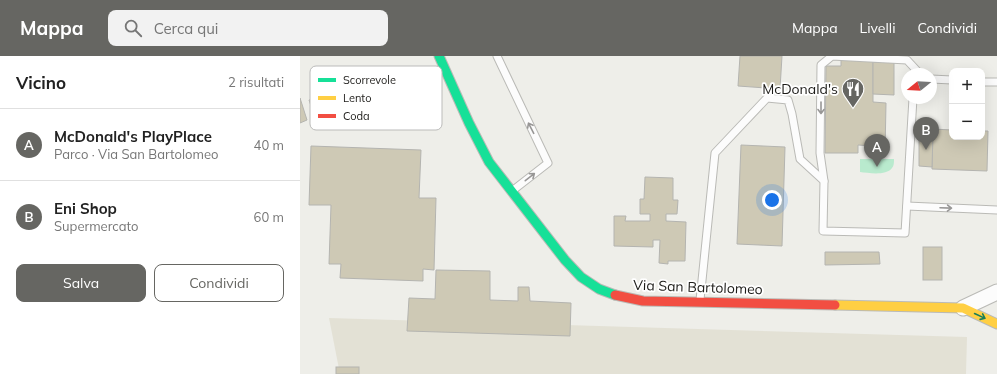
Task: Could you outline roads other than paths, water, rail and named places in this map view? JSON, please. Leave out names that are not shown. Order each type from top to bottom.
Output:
[{"type":"street","name":"Via San Bartolomeo","points":[[439,56],[469,123],[489,162],[565,260],[581,277],[599,289],[620,296],[643,301],[964,308]]},
{"type":"street","points":[[964,308],[997,292]]},
{"type":"street","points":[[964,308],[997,324]]},
{"type":"lane","points":[[497,56],[548,163],[511,192]]},
{"type":"lane","points":[[913,104],[905,232],[823,231],[824,181],[820,153],[821,65],[832,56],[907,60],[914,68]]},
{"type":"lane","points":[[937,79],[949,80]]},
{"type":"lane","points":[[985,82],[997,82]]},
{"type":"lane","points":[[700,302],[715,153],[767,98],[788,100],[800,159],[824,181]]},
{"type":"lane","points":[[907,206],[997,210]]},
{"type":"place","name":"McDonald's","points":[[853,108]]},
{"type":"place","name":"Eni Shop","points":[[926,150]]},
{"type":"place","name":"McDonald's PlayPlace","points":[[877,167]]}]
